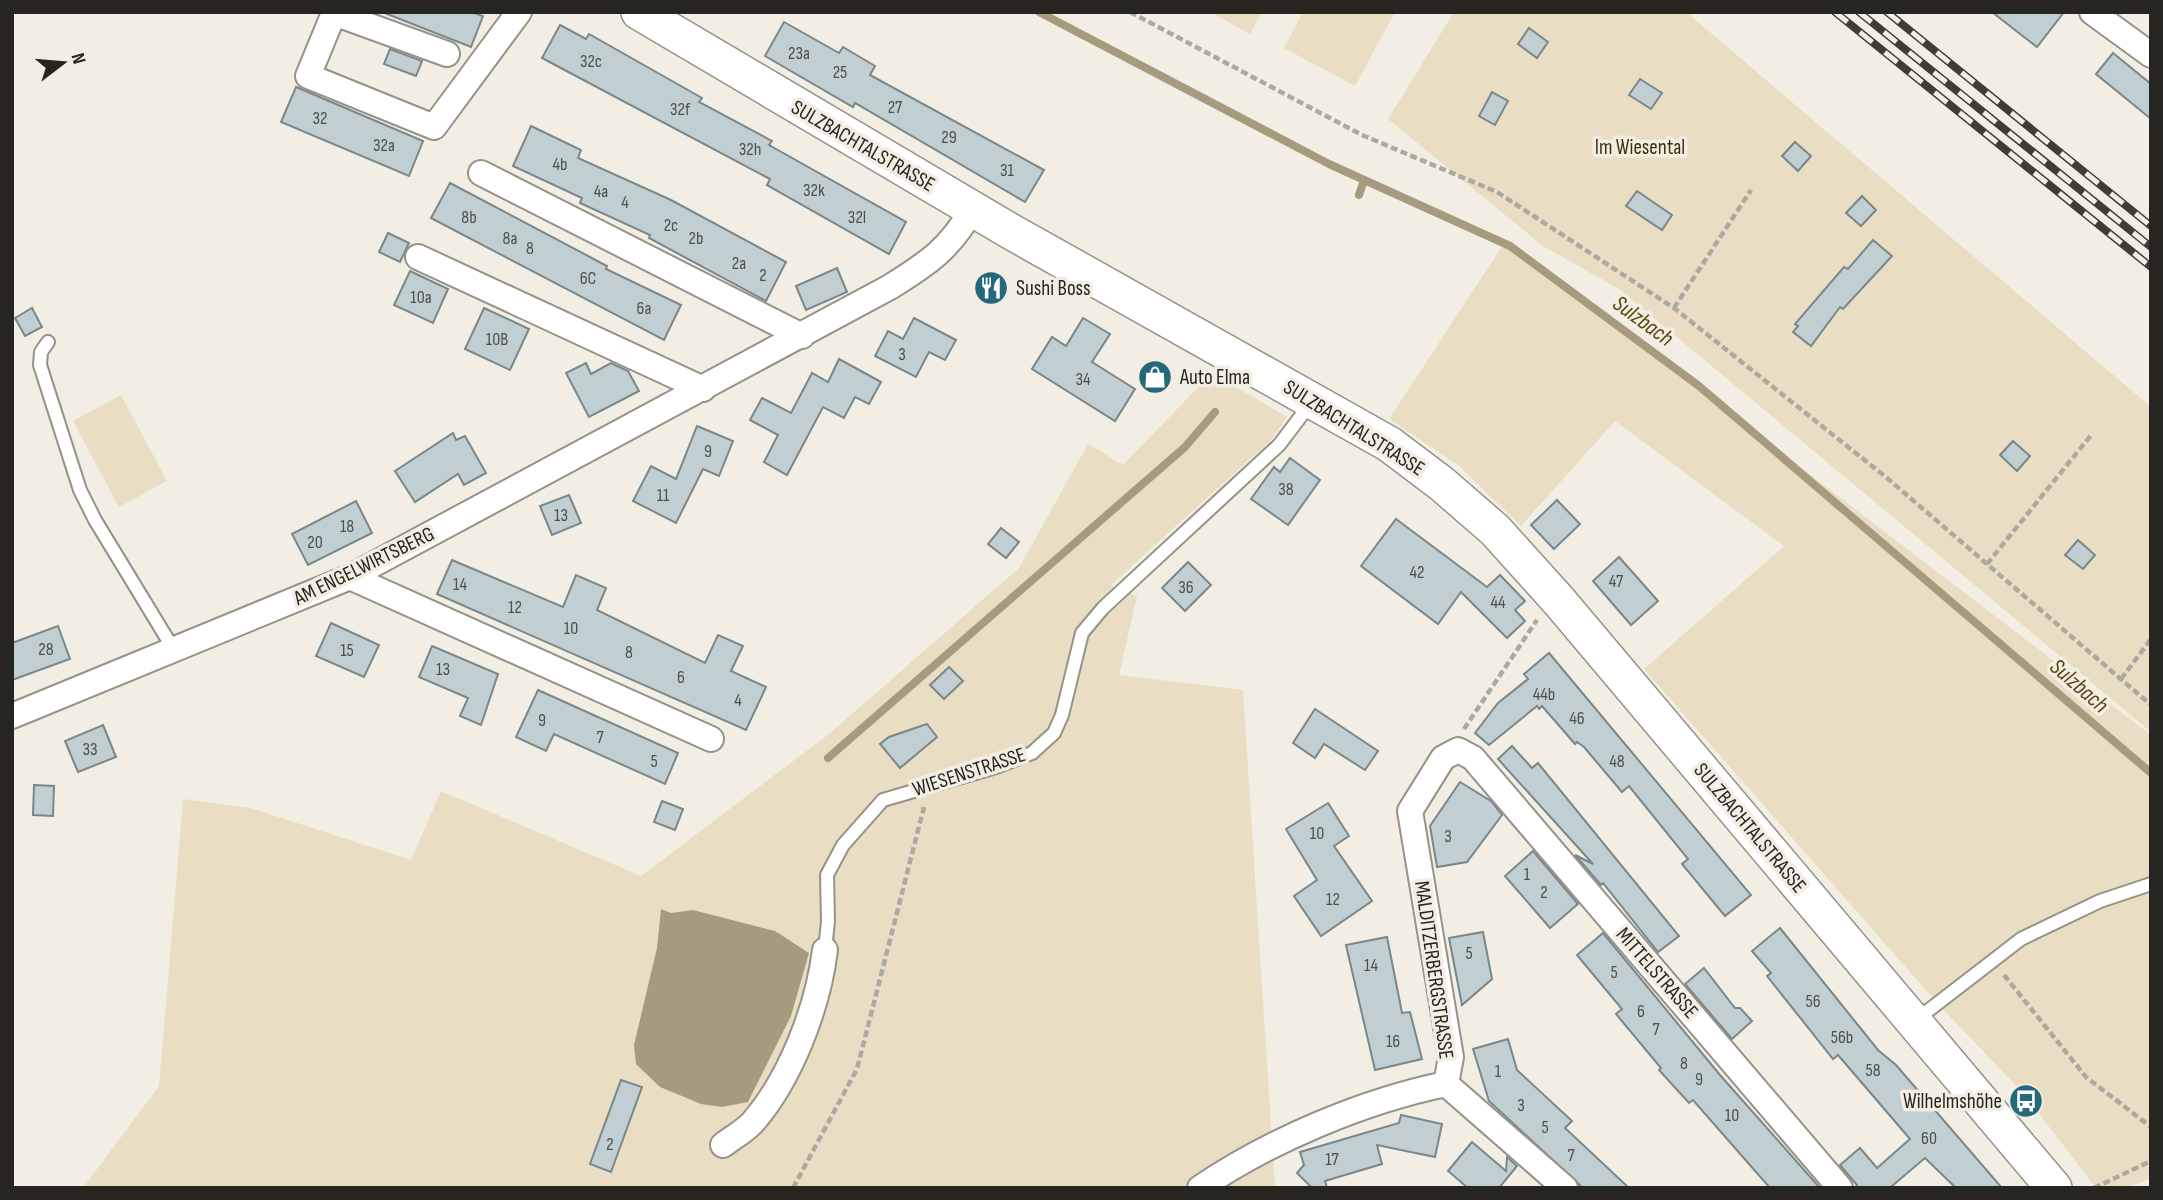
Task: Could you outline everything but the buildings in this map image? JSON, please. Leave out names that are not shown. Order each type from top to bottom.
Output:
[{"type":"main road","name":"SULZBACHTALSTRASSE","points":[[639,12],[973,209],[1313,399],[1389,444],[1443,484],[1495,530],[1559,601],[2054,1188]]},
{"type":"street","points":[[447,54],[334,13],[309,76],[434,127],[519,12]]},
{"type":"street","points":[[2092,12],[2151,55]]},
{"type":"street","points":[[481,173],[802,336]]},
{"type":"street","name":"AM ENGELWIRTSBERG","points":[[12,716],[350,577],[802,336],[922,266],[954,240],[973,209]]},
{"type":"street","points":[[418,257],[703,389]]},
{"type":"street","points":[[350,577],[711,739]]},
{"type":"street","name":"MALDITZERBERGSTRASSE","points":[[1200,1188],[1241,1160],[1331,1122],[1420,1090],[1446,1084],[1451,1057],[1409,811],[1443,758],[1458,750],[1473,758]]},
{"type":"street","name":"MITTELSTRASSE","points":[[1473,758],[1840,1188]]},
{"type":"street","name":"WIESENSTRASSE","points":[[723,1145],[752,1123],[790,1065],[820,989],[825,950]]},
{"type":"street","points":[[1446,1084],[1565,1188]]},
{"type":"lane","points":[[48,342],[41,352],[40,365],[80,489],[95,520],[174,650]]},
{"type":"lane","name":"WIESENSTRASSE","points":[[825,950],[828,920],[827,875],[843,845],[883,800],[1032,753],[1054,733],[1062,715],[1082,633],[1103,608],[1279,445],[1313,399]]},
{"type":"lane","points":[[1913,1022],[2021,939],[2100,901],[2151,884]]},
{"type":"path","points":[[1130,12],[1362,135],[1497,192],[1674,307],[1887,478],[2151,705]]},
{"type":"path","points":[[1674,307],[1751,190]]},
{"type":"path","points":[[1987,564],[2092,434]]},
{"type":"path","points":[[1466,722],[1531,625]]},
{"type":"path","points":[[2121,679],[2151,639]]},
{"type":"path","points":[[793,1188],[858,1069],[930,786]]},
{"type":"path","points":[[1992,961],[2085,1077],[2151,1127]]},
{"type":"path","points":[[2094,1188],[2151,1161]]},
{"type":"green space","points":[[1210,12],[1262,12],[1250,34]]},
{"type":"green space","points":[[1303,12],[1395,12],[1355,86],[1284,48]]},
{"type":"green space","name":"Im Wiesental","points":[[1454,12],[1686,12],[2151,407],[2151,732],[1619,289],[1543,246],[1388,119]]},
{"type":"green space","points":[[1505,242],[2151,735],[2151,1178],[2127,1188],[2096,1188],[2024,1094],[1937,1003],[1644,669],[1784,546],[1615,421],[1521,526],[1458,465],[1389,419]]},
{"type":"green space","points":[[1212,373],[1287,417],[1272,439],[1111,585],[1137,596],[1119,675],[1243,690],[1275,1188],[83,1188],[159,1086],[183,799],[251,808],[411,860],[441,791],[641,876],[829,734],[1019,568],[1088,444],[1123,465]]},
{"type":"green space","points":[[121,395],[167,481],[119,507],[73,421]]},
{"type":"shaded area","points":[[661,909],[671,913],[693,910],[775,931],[809,953],[791,1016],[748,1102],[722,1107],[701,1104],[660,1087],[636,1064],[634,1045],[657,948]]},
{"type":"waterway","name":"Sulzbach","points":[[1039,12],[1329,164],[1510,246],[1699,386],[2151,773]]},
{"type":"waterway","points":[[1359,195],[1364,180]]},
{"type":"waterway","points":[[828,758],[1185,447],[1215,412]]},
{"type":"railway","points":[[1835,12],[2151,267]]},
{"type":"railway","points":[[1859,12],[2151,247]]},
{"type":"railway","points":[[1887,12],[2151,226]]},
{"type":"place","name":"Sushi Boss","points":[[991,288]]},
{"type":"place","name":"Auto Elma","points":[[1155,377]]},
{"type":"place","name":"Wilhelmshöhe","points":[[2026,1101]]}]
